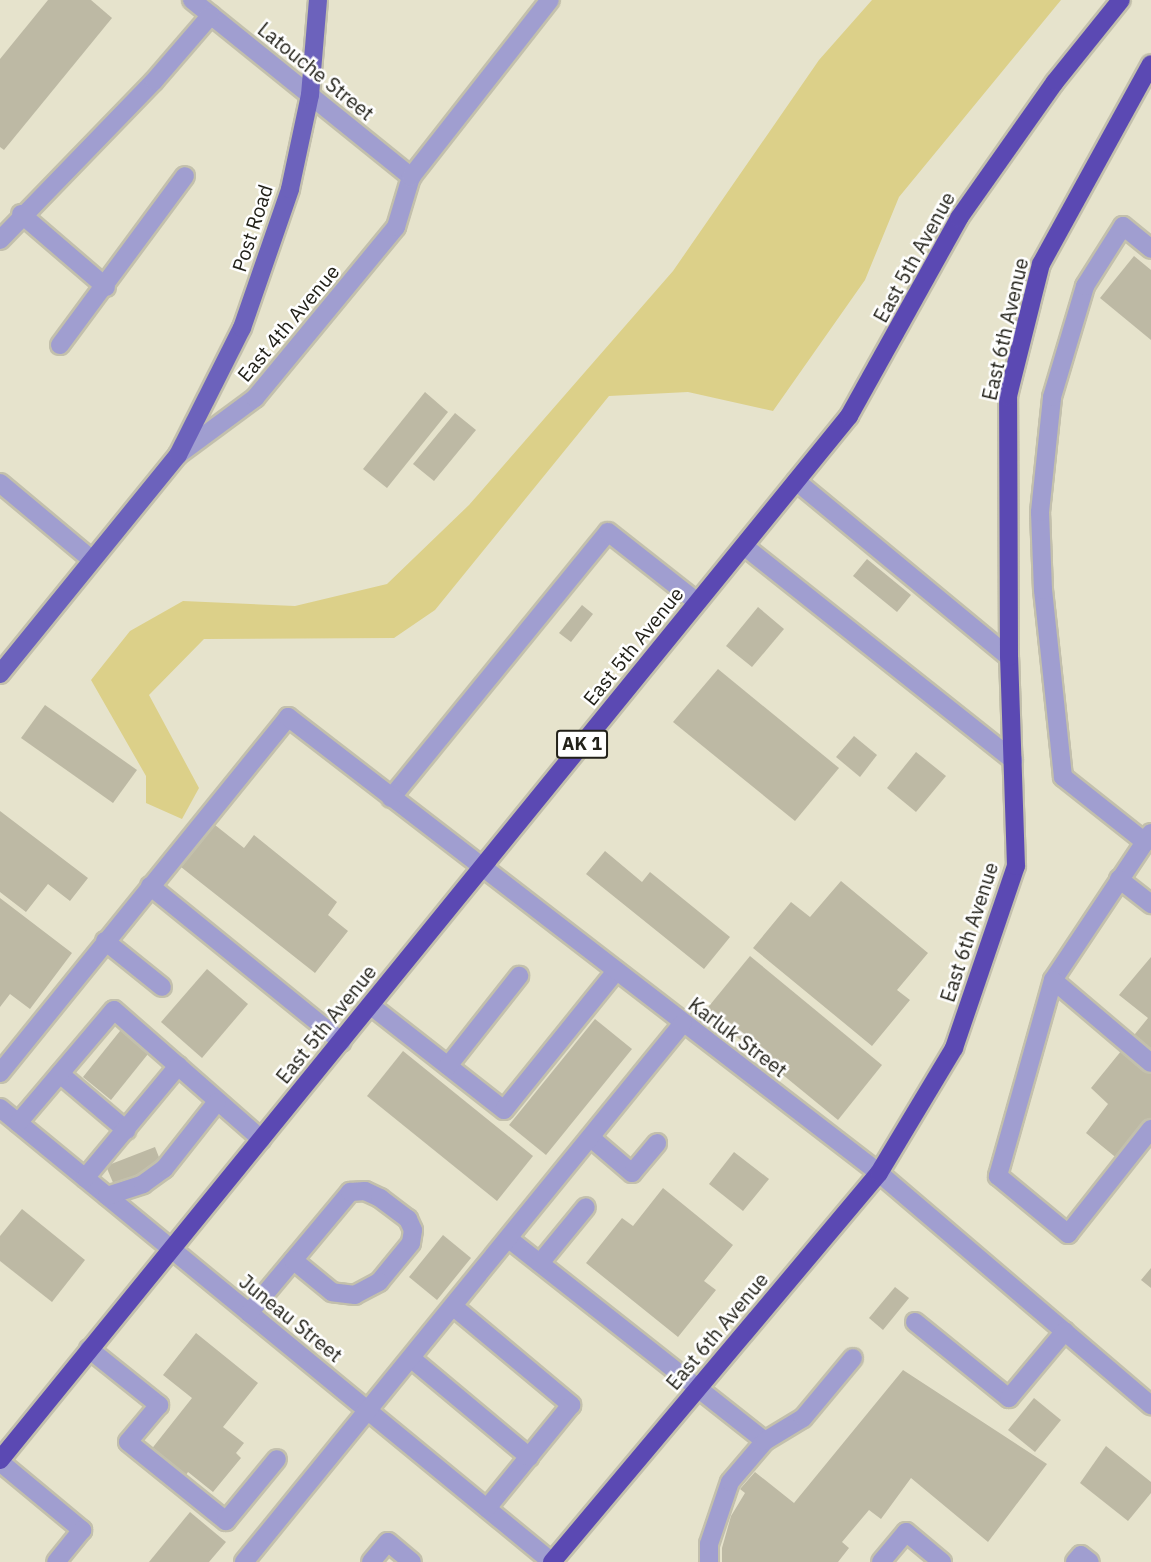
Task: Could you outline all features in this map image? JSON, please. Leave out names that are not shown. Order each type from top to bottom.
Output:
[{"type":"highway","name":"East 5th Avenue","points":[[0,1461],[849,416],[959,218],[1055,82],[1121,0]]},
{"type":"highway","name":"East 6th Avenue","points":[[552,1562],[879,1173],[954,1048],[1016,866],[1009,657],[1008,396],[1041,264],[1151,64]]},
{"type":"main road","name":"Post Road","points":[[178,455],[242,328],[290,189],[310,94],[318,0]]},
{"type":"main road","points":[[310,94],[327,0]]},
{"type":"main road","name":"East 4th Avenue","points":[[0,674],[178,455]]},
{"type":"street","name":"Latouche Street","points":[[192,0],[411,177]]},
{"type":"street","name":"East 4th Avenue","points":[[178,455],[255,398],[396,227],[411,177],[550,0]]},
{"type":"street","points":[[0,240],[21,214],[154,81],[211,15]]},
{"type":"street","points":[[60,345],[106,287],[185,176]]},
{"type":"street","points":[[21,214],[106,287]]},
{"type":"street","points":[[1151,249],[1123,226],[1085,285],[1052,397],[1040,512],[1043,590],[1063,777],[1148,838],[1053,980],[998,1176],[1068,1234],[1151,1129]]},
{"type":"street","points":[[796,481],[1009,657]]},
{"type":"street","points":[[0,483],[92,560]]},
{"type":"street","points":[[392,798],[608,532],[698,602]]},
{"type":"street","points":[[744,546],[1013,760]]},
{"type":"street","name":"Karluk Street","points":[[150,886],[288,717],[879,1173],[1151,1405]]},
{"type":"street","points":[[1119,879],[1151,904]]},
{"type":"street","points":[[0,1072],[150,886],[342,1042]]},
{"type":"street","points":[[105,941],[162,987]]},
{"type":"street","points":[[370,1005],[504,1110],[616,971]]},
{"type":"street","points":[[448,1066],[519,976]]},
{"type":"street","points":[[1053,980],[1151,1064]]},
{"type":"street","points":[[18,1123],[114,1010],[261,1139]]},
{"type":"street","points":[[244,1562],[412,1359],[683,1023]]},
{"type":"street","points":[[85,1178],[178,1066]]},
{"type":"street","points":[[60,1074],[126,1130]]},
{"type":"street","points":[[107,1196],[143,1184],[164,1169],[218,1102]]},
{"type":"street","name":"Juneau Street","points":[[0,1108],[552,1562]]},
{"type":"street","points":[[591,1138],[632,1173],[657,1143]]},
{"type":"street","points":[[249,1313],[293,1260],[350,1192],[365,1191],[380,1198],[408,1220],[413,1230],[411,1243],[379,1282],[355,1295],[332,1292],[293,1260]]},
{"type":"street","points":[[540,1263],[586,1207]]},
{"type":"street","points":[[509,1239],[765,1441]]},
{"type":"street","points":[[454,1307],[571,1405],[487,1508]]},
{"type":"street","points":[[915,1322],[1009,1398],[1065,1331]]},
{"type":"street","points":[[89,1349],[159,1405],[129,1443],[226,1521],[277,1459]]},
{"type":"street","points":[[709,1562],[715,1521],[730,1482],[765,1441],[803,1418],[853,1358]]},
{"type":"street","points":[[412,1359],[530,1457]]},
{"type":"street","points":[[0,1461],[82,1530],[56,1562]]},
{"type":"street","points":[[881,1562],[906,1532],[942,1562]]},
{"type":"street","points":[[371,1562],[387,1542],[412,1562]]},
{"type":"street","points":[[1076,1562],[1081,1555],[1090,1562]]},
{"type":"shaded area","points":[[872,0],[1061,0],[899,197],[865,280],[773,411],[688,392],[609,396],[435,610],[394,638],[204,639],[149,695],[199,788],[182,819],[146,803],[146,776],[91,680],[130,631],[183,601],[295,606],[387,584],[469,505],[673,271],[819,60]]},
{"type":"building","points":[[48,0],[91,0],[112,18],[4,150],[0,147],[0,59]]},
{"type":"building","points":[[1134,256],[1151,270],[1151,340],[1100,298]]},
{"type":"building","points":[[425,392],[448,412],[387,488],[363,469]]},
{"type":"building","points":[[455,413],[476,430],[434,481],[413,464]]},
{"type":"building","points":[[867,559],[911,595],[897,612],[853,576]]},
{"type":"building","points":[[582,605],[593,614],[571,642],[559,633]]},
{"type":"building","points":[[758,607],[784,629],[752,667],[726,646]]},
{"type":"building","points":[[718,669],[839,768],[795,821],[673,722]]},
{"type":"building","points":[[45,705],[137,770],[113,803],[21,738]]},
{"type":"building","points":[[854,736],[877,755],[860,777],[836,757]]},
{"type":"building","points":[[916,752],[946,776],[916,812],[887,788]]},
{"type":"building","points":[[0,811],[88,878],[70,901],[48,884],[26,912],[0,892]]},
{"type":"building","points":[[215,825],[244,848],[254,835],[337,902],[328,915],[348,931],[315,973],[181,867]]},
{"type":"building","points":[[605,851],[642,882],[650,872],[730,937],[704,969],[586,874]]},
{"type":"building","points":[[841,881],[928,953],[897,990],[910,1000],[872,1046],[753,948],[791,902],[810,917]]},
{"type":"building","points":[[0,898],[72,953],[30,1009],[10,994],[0,1007]]},
{"type":"building","points":[[750,956],[882,1065],[838,1120],[705,1011]]},
{"type":"building","points":[[1151,957],[1151,1141],[1130,1169],[1086,1133],[1108,1104],[1091,1088],[1148,1018],[1119,995]]},
{"type":"building","points":[[207,969],[248,1004],[202,1058],[161,1022]]},
{"type":"building","points":[[595,1019],[632,1049],[546,1155],[509,1125]]},
{"type":"building","points":[[124,1026],[152,1049],[111,1100],[83,1077]]},
{"type":"building","points":[[403,1051],[533,1156],[497,1201],[367,1096]]},
{"type":"building","points":[[155,1147],[162,1165],[114,1185],[106,1166]]},
{"type":"building","points":[[734,1152],[769,1179],[743,1211],[709,1184]]},
{"type":"building","points":[[663,1188],[733,1245],[704,1281],[716,1290],[678,1337],[586,1263],[622,1218],[633,1226]]},
{"type":"building","points":[[22,1209],[85,1260],[52,1302],[0,1261],[0,1236]]},
{"type":"building","points":[[443,1235],[471,1258],[437,1300],[409,1277]]},
{"type":"building","points":[[1151,1268],[1151,1288],[1141,1280]]},
{"type":"building","points":[[895,1287],[909,1298],[883,1330],[869,1318]]},
{"type":"building","points":[[196,1333],[258,1383],[223,1427],[244,1443],[236,1453],[241,1458],[213,1492],[188,1472],[184,1478],[150,1451],[192,1398],[163,1375]]},
{"type":"building","points":[[903,1370],[1047,1464],[988,1542],[911,1478],[881,1519],[869,1510],[842,1542],[849,1548],[838,1562],[722,1562],[722,1548],[731,1516],[745,1493],[740,1489],[755,1472],[794,1503]]},
{"type":"building","points":[[1034,1398],[1061,1420],[1035,1452],[1008,1430]]},
{"type":"building","points":[[1106,1446],[1151,1482],[1151,1493],[1128,1521],[1080,1483]]},
{"type":"building","points":[[190,1512],[226,1542],[209,1562],[149,1562]]}]
